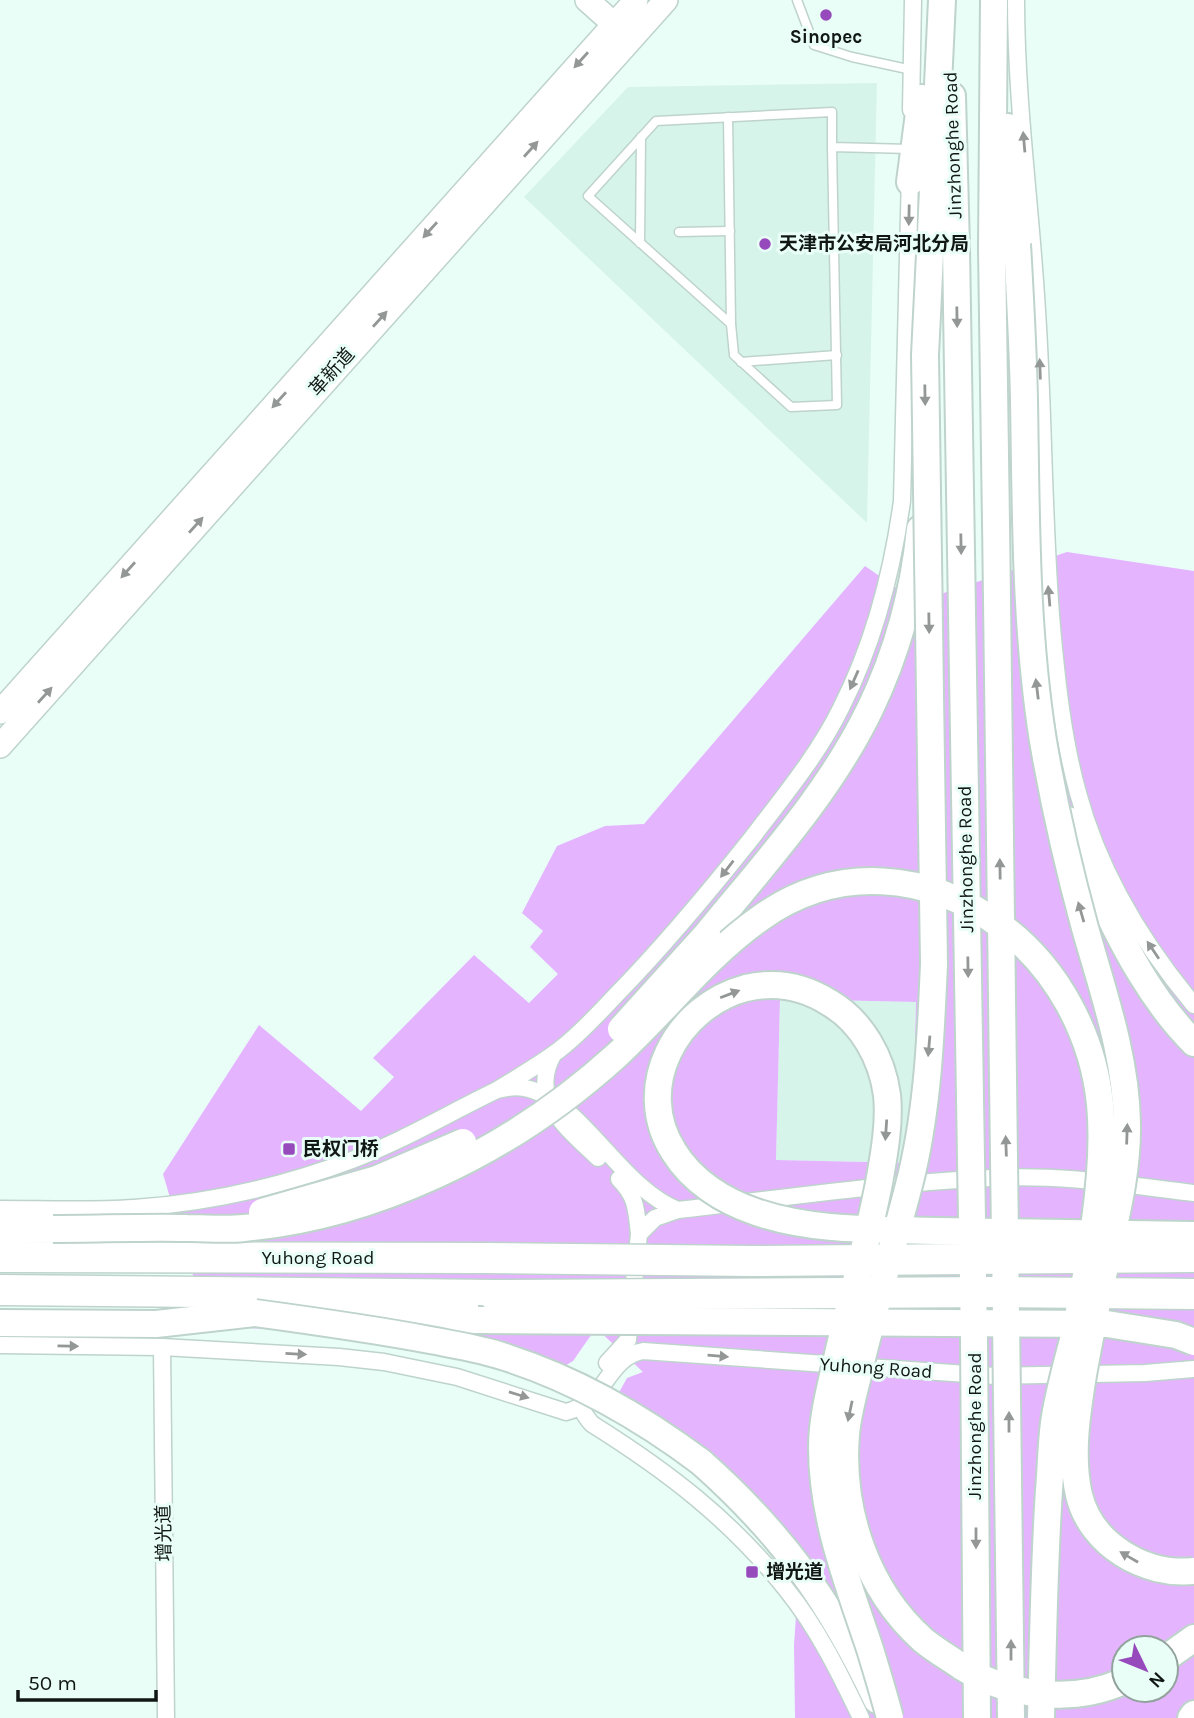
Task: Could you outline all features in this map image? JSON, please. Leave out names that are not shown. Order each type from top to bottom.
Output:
[{"type":"highway","name":"Yuhong Road","points":[[0,1257],[752,1261],[1045,1256],[1194,1257]]},
{"type":"highway","name":"Yuhong Road","points":[[0,1290],[494,1295],[996,1292],[1194,1294]]},
{"type":"main road","points":[[910,182],[929,42],[941,0]]},
{"type":"main road","points":[[941,0],[925,355],[934,964],[932,1023],[918,1146],[865,1346],[846,1432],[849,1498],[858,1538],[876,1581],[909,1625],[943,1654],[978,1676],[1024,1692],[1058,1695],[1110,1686]]},
{"type":"main road","name":"Jinzhonghe Road","points":[[941,0],[952,102],[956,248],[974,1340],[977,1718]]},
{"type":"main road","name":"Jinzhonghe Road","points":[[996,0],[1005,246],[1002,1010],[1007,1182],[1011,1718]]},
{"type":"main road","points":[[1005,246],[1030,635],[1043,738],[1062,846],[1117,1043],[1125,1084],[1125,1166],[1078,1404],[1075,1445],[1079,1495],[1094,1527],[1118,1550],[1146,1566],[1164,1570],[1194,1571]]},
{"type":"main road","points":[[185,1227],[240,1218],[306,1200],[377,1179],[443,1152],[507,1120],[567,1078],[615,1036],[708,934],[807,810],[851,744],[871,708],[901,627],[913,577],[926,454]]},
{"type":"main road","points":[[1043,738],[1075,844],[1120,939],[1163,1006],[1194,1042]]},
{"type":"main road","points":[[0,1229],[243,1228],[327,1214],[391,1195],[481,1153],[533,1121],[589,1079],[659,1015],[733,940],[785,902],[844,883],[870,880],[897,881],[922,886],[958,898],[974,906],[1011,933],[1027,948],[1065,998],[1088,1050],[1100,1107],[1101,1153],[1095,1213],[1077,1319],[1054,1423],[1046,1525],[1041,1718]]},
{"type":"main road","points":[[888,1718],[831,1529],[825,1497],[822,1454],[826,1405],[841,1338],[845,1325],[857,1275],[864,1250],[867,1237],[870,1225],[881,1171],[887,1097],[876,1055],[853,1021],[837,1007],[803,989],[758,986],[730,993],[705,1007],[677,1035],[668,1052],[658,1093],[666,1137],[674,1152],[699,1181],[717,1194],[751,1210],[782,1219],[857,1229],[871,1229],[926,1230],[1035,1233],[1194,1235]]},
{"type":"main road","points":[[255,1313],[394,1333],[478,1349],[562,1378],[636,1417],[681,1447],[721,1480],[790,1554],[819,1592],[845,1635],[888,1718]]},
{"type":"main road","points":[[0,1322],[156,1324],[255,1313],[402,1315],[478,1320],[1107,1324],[1175,1335],[1194,1342]]},
{"type":"main road","points":[[1191,1718],[1194,1714]]},
{"type":"street","points":[[587,0],[627,16]]},
{"type":"street","name":"革新道","points":[[0,712],[627,16],[666,0]]},
{"type":"street","name":"Jinzhonghe Road","points":[[554,1053],[598,1014],[672,935],[716,883],[809,761],[841,710],[866,655],[895,552],[902,501],[914,0]]},
{"type":"street","points":[[1016,0],[1019,83],[1037,310],[1047,568],[1056,674],[1069,755],[1088,824],[1114,883],[1149,944],[1194,1005]]},
{"type":"street","name":"革新道","points":[[0,746],[627,16]]},
{"type":"street","points":[[0,1209],[135,1208],[228,1195],[272,1185],[383,1147],[497,1090],[554,1053]]},
{"type":"street","points":[[554,1053],[547,1067],[544,1083],[552,1110],[630,1191],[635,1199],[639,1234],[628,1340],[588,1387],[574,1410]]},
{"type":"street","points":[[497,1090],[526,1088],[557,1103],[640,1187],[665,1205],[678,1210]]},
{"type":"street","points":[[639,1234],[654,1218],[678,1210],[872,1186],[992,1178],[1070,1179],[1194,1193]]},
{"type":"street","points":[[630,1330],[633,1339],[652,1351]]},
{"type":"street","points":[[0,1345],[162,1347],[384,1362],[457,1377],[574,1410],[662,1469],[746,1544],[787,1589],[817,1635],[861,1718]]},
{"type":"street","name":"增光道","points":[[162,1347],[166,1718]]},
{"type":"street","name":"Yuhong Road","points":[[574,1410],[591,1402],[626,1359],[638,1352],[652,1351],[995,1376],[1120,1374],[1194,1369]]},
{"type":"lane","points":[[797,0],[814,45],[852,57],[912,70]]},
{"type":"lane","points":[[729,117],[731,324],[734,355],[791,407],[838,405],[832,113],[729,117],[656,121],[587,196],[731,324]]},
{"type":"lane","points":[[640,243],[641,137]]},
{"type":"lane","points":[[832,147],[910,149]]},
{"type":"lane","points":[[679,232],[730,231]]},
{"type":"lane","points":[[741,362],[837,355]]},
{"type":"shaded area","points":[[877,83],[867,523],[524,197],[628,87]]},
{"type":"shaded area","points":[[1067,552],[1194,571],[1194,1718],[795,1718],[794,1645],[798,1587],[763,1540],[617,1396],[627,1378],[643,1372],[596,1328],[573,1361],[547,1377],[472,1353],[309,1331],[208,1326],[163,1174],[259,1025],[361,1111],[394,1077],[373,1058],[474,955],[529,1003],[558,974],[530,947],[543,931],[522,913],[557,846],[605,826],[644,824],[865,566],[917,602]],"holes":[[[780,999],[916,1002],[912,1163],[776,1160]]]},
{"type":"shaded area","points":[[780,999],[916,1002],[912,1163],[776,1160]]},
{"type":"place","name":"Sinopec","points":[[826,15]]},
{"type":"place","name":"天津市公安局河北分局","points":[[765,244]]},
{"type":"place","name":"民权门桥","points":[[289,1149]]},
{"type":"place","name":"增光道","points":[[752,1572]]}]
